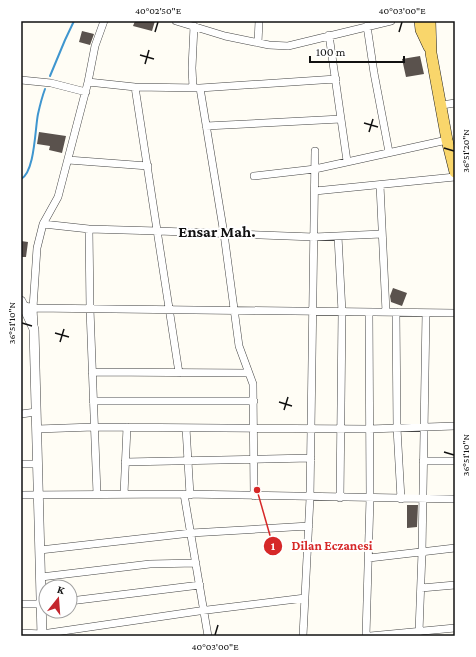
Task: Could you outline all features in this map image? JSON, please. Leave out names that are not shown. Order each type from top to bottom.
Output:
[{"type":"main road","points":[[420,21],[431,53],[442,105],[447,140],[455,172]]},
{"type":"main road","points":[[430,21],[431,53]]},
{"type":"street","points":[[104,21],[95,46],[86,92],[58,198],[43,224],[37,248],[33,308],[41,577],[150,564],[196,563]]},
{"type":"street","points":[[176,21],[225,36],[258,43],[288,46],[391,21]]},
{"type":"street","points":[[258,43],[259,21]]},
{"type":"street","points":[[194,26],[192,68],[206,126],[224,234],[239,346],[253,384],[254,496]]},
{"type":"street","points":[[367,26],[389,152]]},
{"type":"street","points":[[329,35],[347,161]]},
{"type":"street","points":[[88,82],[135,87],[197,88],[336,79]]},
{"type":"street","points":[[21,80],[51,83],[86,92]]},
{"type":"street","points":[[135,87],[179,373]]},
{"type":"street","points":[[442,105],[455,103]]},
{"type":"street","points":[[206,126],[341,119]]},
{"type":"street","points":[[254,176],[315,169],[447,140]]},
{"type":"street","points":[[303,636],[311,458],[315,150]]},
{"type":"street","points":[[68,160],[148,166]]},
{"type":"street","points":[[315,191],[455,177]]},
{"type":"street","points":[[380,185],[386,312]]},
{"type":"street","points":[[43,224],[88,229],[314,237],[382,234]]},
{"type":"street","points":[[88,229],[97,494]]},
{"type":"street","points":[[338,236],[342,312],[340,498]]},
{"type":"street","points":[[22,303],[33,308],[455,313]]},
{"type":"street","points":[[22,303],[34,329]]},
{"type":"street","points":[[366,636],[370,498],[369,312]]},
{"type":"street","points":[[396,312],[397,428],[401,499]]},
{"type":"street","points":[[419,632],[422,552],[426,313]]},
{"type":"street","points":[[92,372],[249,373]]},
{"type":"street","points":[[93,401],[254,401]]},
{"type":"street","points":[[21,414],[36,412]]},
{"type":"street","points":[[37,429],[94,427],[254,427],[369,429],[455,426]]},
{"type":"street","points":[[124,494],[127,427]]},
{"type":"street","points":[[186,428],[188,460],[187,495],[191,533],[208,636]]},
{"type":"street","points":[[125,462],[254,458],[311,458]]},
{"type":"street","points":[[423,461],[455,461]]},
{"type":"street","points":[[21,464],[38,464]]},
{"type":"street","points":[[21,495],[124,494],[455,500]]},
{"type":"street","points":[[40,550],[191,533],[308,526]]},
{"type":"street","points":[[369,558],[455,548]]},
{"type":"street","points":[[78,600],[200,585]]},
{"type":"street","points":[[421,588],[455,585]]},
{"type":"street","points":[[21,634],[42,635],[204,610],[305,598]]},
{"type":"street","points":[[21,604],[38,604]]},
{"type":"street","points":[[42,635],[43,619]]},
{"type":"street","points":[[370,636],[455,628]]},
{"type":"building","points":[[135,21],[155,21],[152,31],[133,26]]},
{"type":"building","points":[[82,31],[94,34],[90,45],[79,42]]},
{"type":"building","points":[[420,56],[424,74],[406,77],[402,59]]},
{"type":"building","points":[[39,132],[66,136],[62,153],[49,150],[50,146],[37,144]]},
{"type":"building","points":[[21,241],[28,242],[26,257],[21,257]]},
{"type":"building","points":[[393,288],[407,293],[402,306],[391,302],[390,296]]},
{"type":"building","points":[[407,505],[418,505],[417,527],[407,528]]},
{"type":"waterway","points":[[50,76],[74,21]]},
{"type":"waterway","points":[[21,179],[26,175],[32,159],[38,114],[45,89]]},
{"type":"place","name":"Dilan Eczanesi","points":[[257,490]]},
{"type":"district","name":"Ensar Mah.","points":[[217,231]]}]
